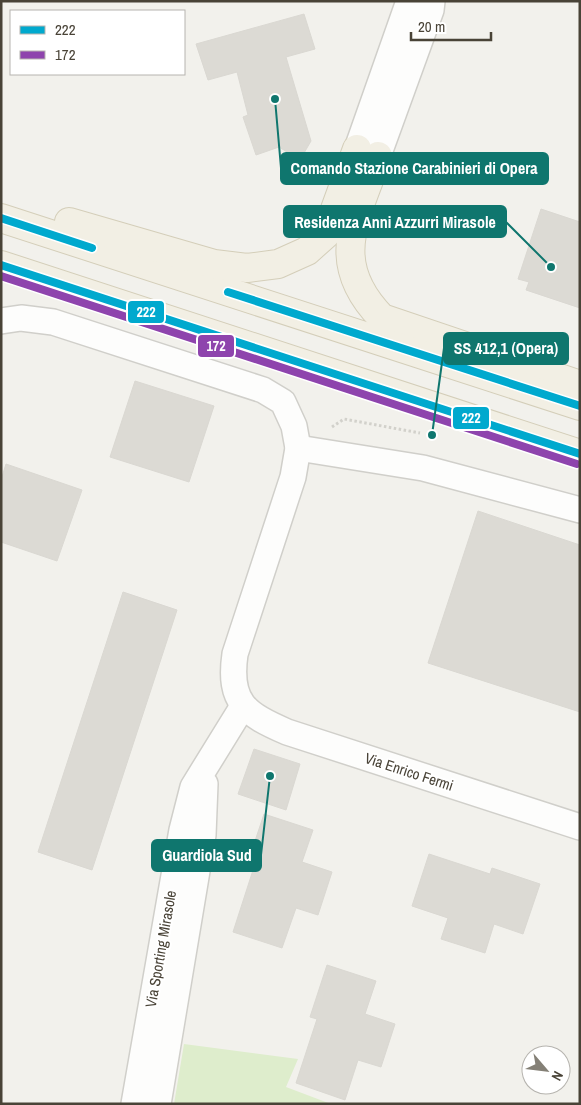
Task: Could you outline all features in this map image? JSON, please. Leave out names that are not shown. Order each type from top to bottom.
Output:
[{"type":"main road","points":[[1,204],[214,264],[247,268],[278,264],[307,251],[326,234],[368,152]]},
{"type":"main road","points":[[368,152],[348,252],[353,279],[366,302],[382,318],[580,385]]},
{"type":"main road","points":[[1,218],[580,406]]},
{"type":"main road","points":[[1,265],[580,454]]},
{"type":"street","points":[[368,152],[409,1]]},
{"type":"street","points":[[368,152],[431,10],[432,1]]},
{"type":"street","points":[[1,321],[21,318],[53,322],[263,390],[283,402],[294,426],[298,448],[293,477],[235,654],[232,674],[234,689],[243,706]]},
{"type":"street","points":[[298,448],[423,468],[580,510]]},
{"type":"street","name":"Via Sporting Mirasole","points":[[134,1104],[182,830],[193,787],[243,706]]},
{"type":"street","name":"Via Enrico Fermi","points":[[243,706],[262,720],[287,732],[580,827]]},
{"type":"street","name":"Via Sporting Mirasole","points":[[158,1104],[203,835],[205,770]]},
{"type":"green space","points":[[184,1044],[298,1059],[286,1087],[331,1104],[174,1104]]},
{"type":"building","points":[[304,14],[315,49],[286,57],[311,141],[300,160],[279,147],[256,155],[243,117],[248,115],[237,72],[208,80],[196,44]]},
{"type":"building","points":[[541,209],[580,222],[580,308],[526,290],[529,282],[518,279]]},
{"type":"building","points":[[135,381],[214,406],[189,482],[110,457]]},
{"type":"building","points":[[6,464],[82,490],[57,561],[1,542],[1,480]]},
{"type":"building","points":[[478,511],[580,545],[580,712],[428,663]]},
{"type":"building","points":[[123,592],[177,610],[92,870],[38,852]]},
{"type":"building","points":[[254,749],[300,764],[286,810],[238,794]]},
{"type":"building","points":[[264,814],[313,830],[302,862],[332,872],[318,915],[296,908],[282,948],[233,932],[254,867],[247,865]]},
{"type":"building","points":[[429,854],[490,874],[492,868],[540,884],[523,934],[494,924],[485,953],[441,939],[448,918],[412,906]]},
{"type":"building","points":[[327,965],[376,981],[365,1014],[395,1024],[381,1067],[358,1060],[345,1100],[296,1083],[317,1019],[310,1017]]},
{"type":"transit line","name":"222","points":[[1,218],[92,248]]},
{"type":"transit line","name":"222","points":[[1,265],[580,454]]},
{"type":"transit line","name":"172","points":[[1,276],[577,464]]},
{"type":"transit line","name":"222","points":[[228,292],[580,406]]},
{"type":"place","name":"Comando Stazione Carabinieri di Opera","points":[[275,99]]},
{"type":"place","name":"Residenza Anni Azzurri Mirasole","points":[[551,267]]},
{"type":"place","name":"SS 412,1 (Opera)","points":[[432,435]]},
{"type":"place","name":"Guardiola Sud","points":[[270,776]]}]
